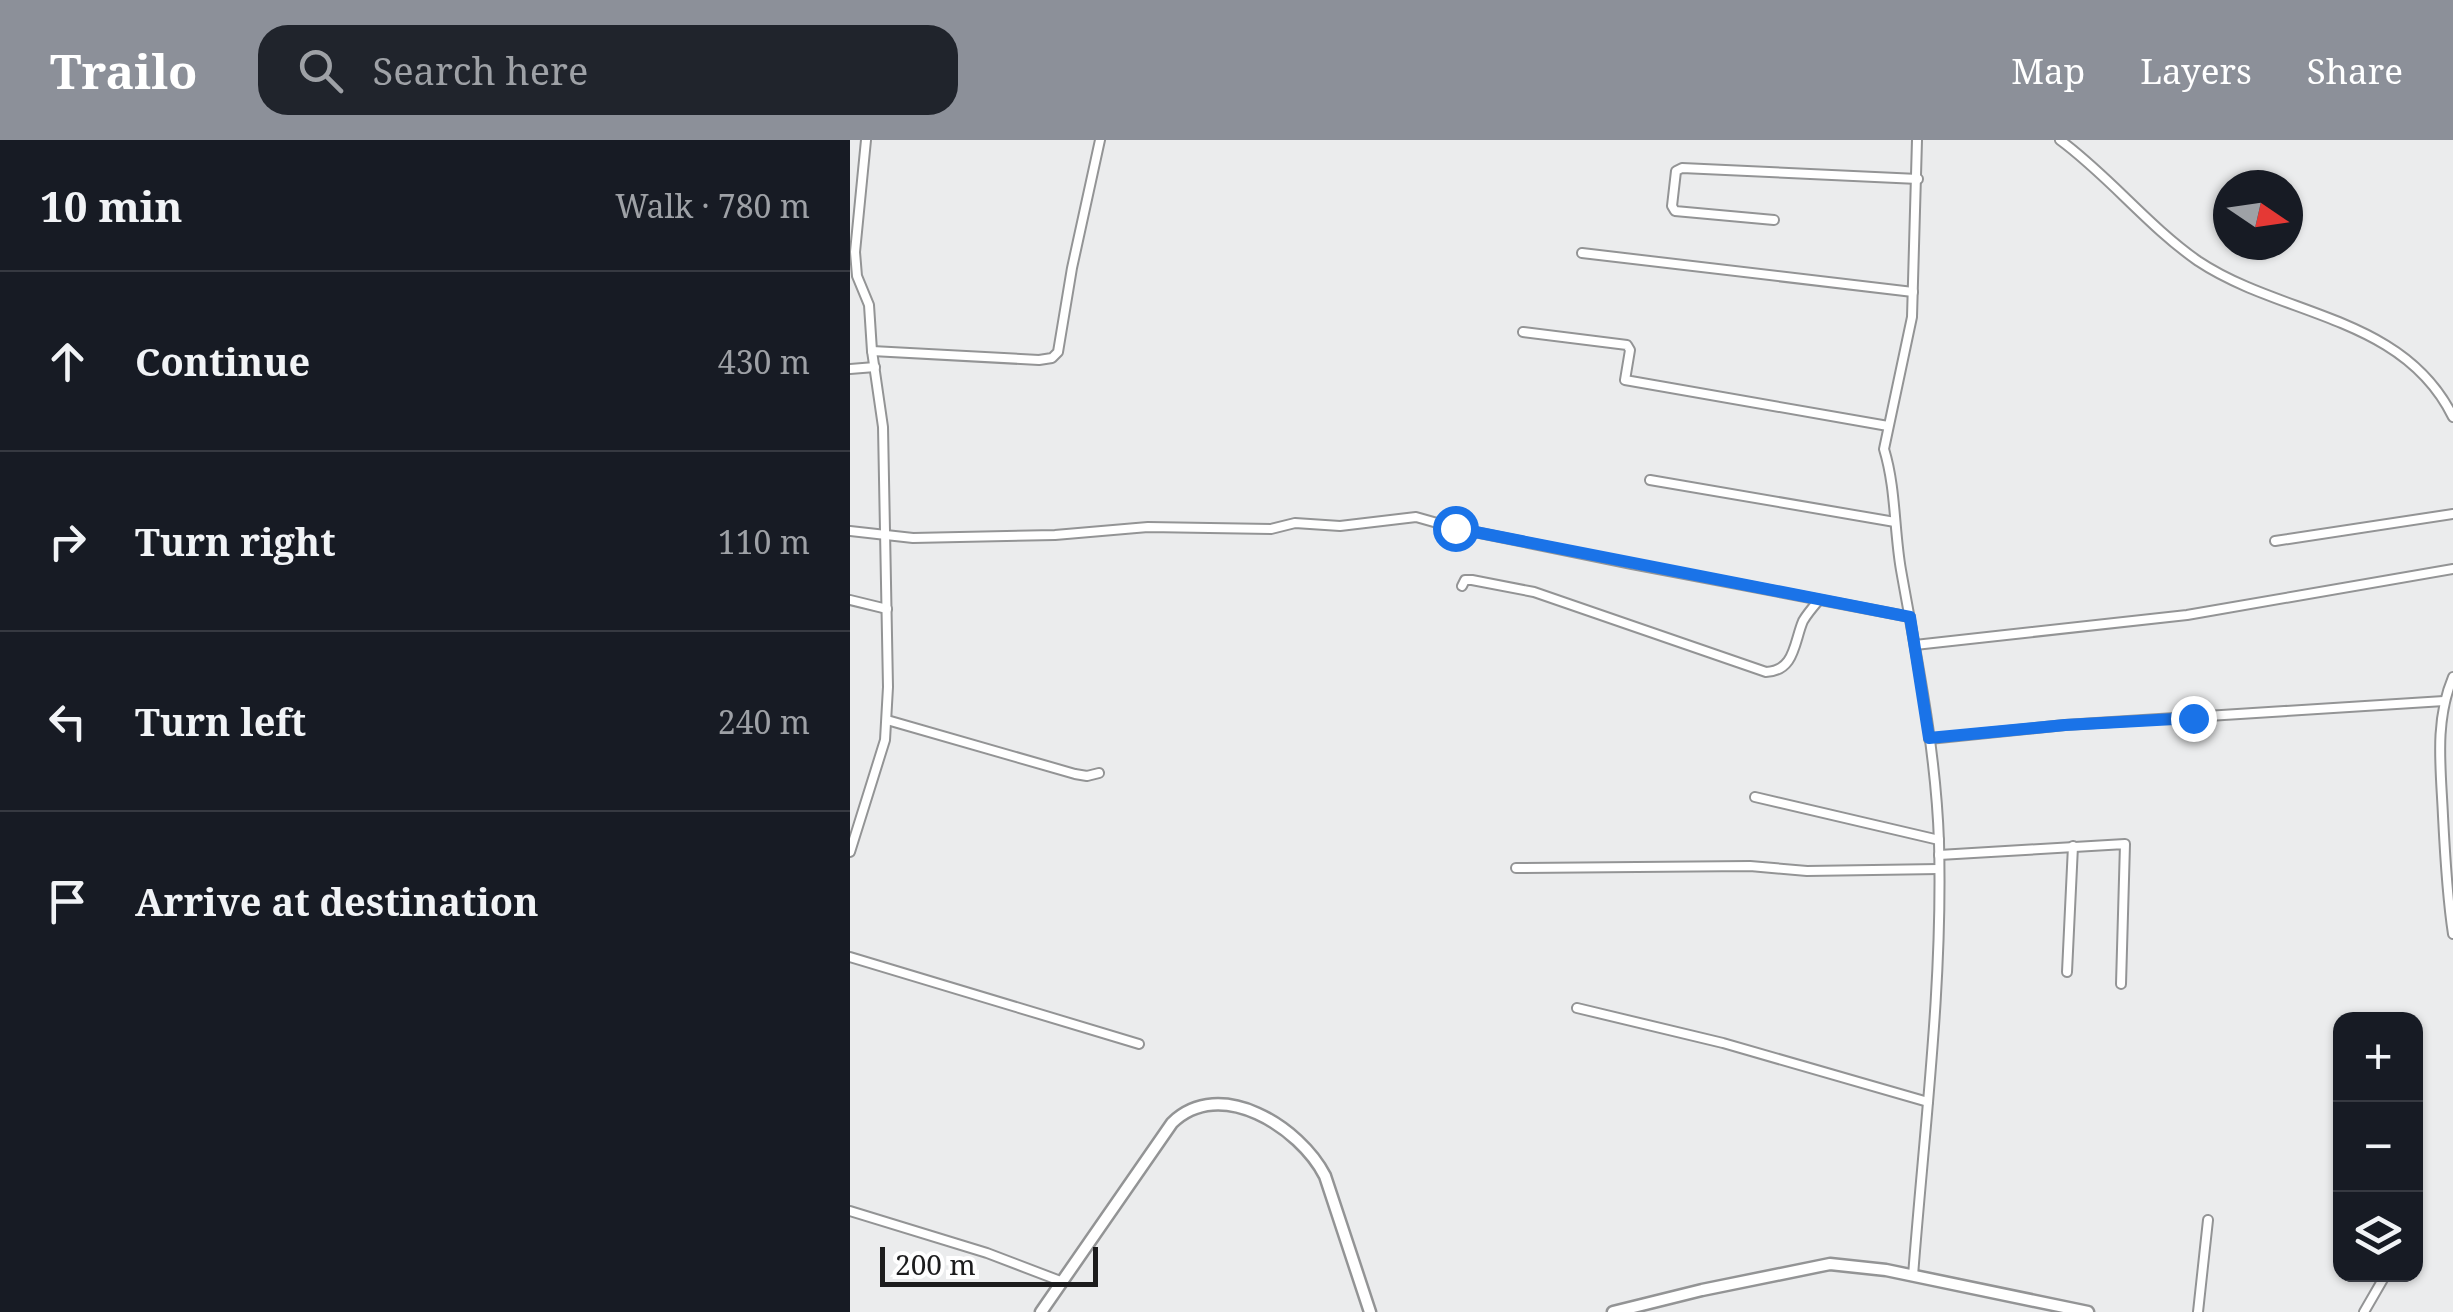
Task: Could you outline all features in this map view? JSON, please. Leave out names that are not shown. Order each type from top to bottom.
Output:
[{"type":"street","points":[[850,852],[887,720],[884,426],[869,304],[857,276],[855,252],[866,140]]},
{"type":"street","points":[[872,351],[1052,358],[1058,352],[1100,140]]},
{"type":"street","points":[[1913,1276],[1938,948],[1939,840],[1929,738],[1894,522],[1890,466],[1884,449],[1912,317],[1917,140]]},
{"type":"street","points":[[2060,140],[2200,262],[2245,286],[2359,328],[2389,346],[2432,384],[2453,417]]},
{"type":"street","points":[[1774,220],[1675,211],[1672,206],[1676,171],[1682,168],[1918,179]]},
{"type":"street","points":[[1582,253],[1913,292]]},
{"type":"street","points":[[1524,332],[1627,345],[1630,350],[1625,380],[1888,426]]},
{"type":"street","points":[[850,369],[876,367]]},
{"type":"street","points":[[1650,480],[1894,522]]},
{"type":"street","points":[[2275,541],[2453,514]]},
{"type":"street","points":[[850,532],[913,538],[1055,535],[1148,527],[1271,529],[1294,523],[1340,526],[1416,517],[1455,528],[1910,617]]},
{"type":"street","points":[[1915,645],[2187,615],[2453,569]]},
{"type":"street","points":[[1462,586],[1465,580],[1472,580],[1534,592],[1766,672],[1778,672],[1787,664],[1804,618],[1818,600]]},
{"type":"street","points":[[850,600],[887,609]]},
{"type":"street","points":[[2453,677],[2444,701],[2440,754],[2453,934]]},
{"type":"street","points":[[1929,738],[2065,725],[2444,701]]},
{"type":"street","points":[[887,720],[1075,774],[1098,773]]},
{"type":"street","points":[[1755,797],[1939,840]]},
{"type":"street","points":[[1939,855],[2125,844],[2122,984]]},
{"type":"street","points":[[2067,972],[2073,846]]},
{"type":"street","points":[[1516,868],[1939,869]]},
{"type":"street","points":[[850,957],[1139,1044]]},
{"type":"street","points":[[1577,1008],[1724,1043],[1928,1102]]},
{"type":"street","points":[[1041,1312],[1172,1123],[1190,1110],[1222,1106],[1269,1120],[1292,1133],[1314,1157],[1325,1176],[1370,1312]]},
{"type":"street","points":[[850,1211],[986,1253],[1063,1282]]},
{"type":"street","points":[[2198,1312],[2208,1220]]},
{"type":"street","points":[[1612,1312],[1830,1264],[1913,1276],[2088,1312]]},
{"type":"street","points":[[2364,1312],[2381,1282]]},
{"type":"street","points":[[1643,1312],[1658,1300]]},
{"type":"route","points":[[1455,528],[1910,617],[1929,738],[2193,718]]}]
